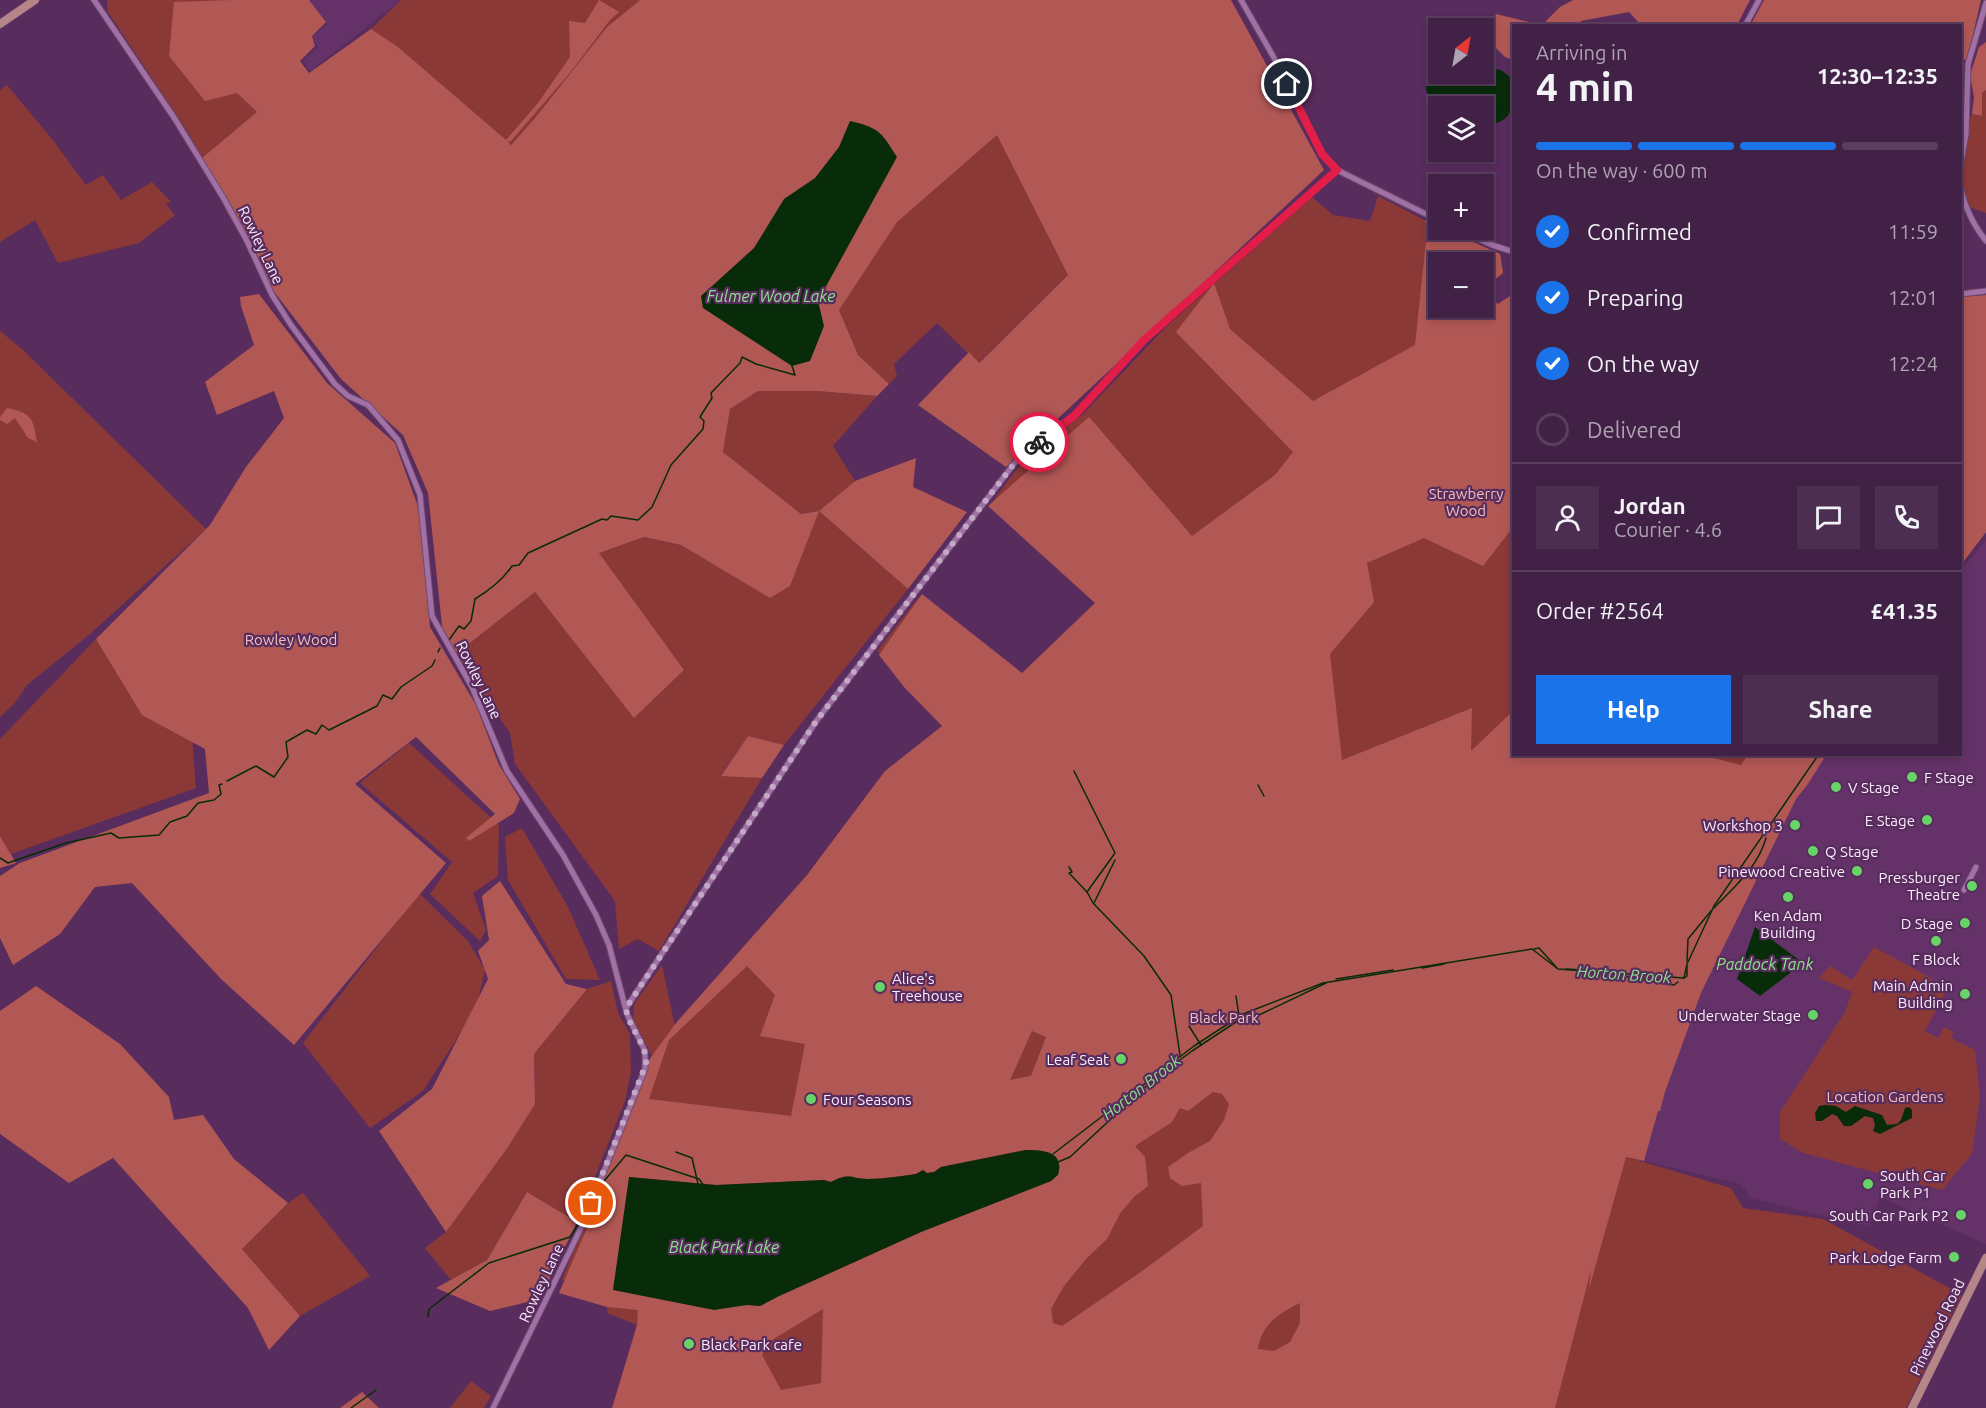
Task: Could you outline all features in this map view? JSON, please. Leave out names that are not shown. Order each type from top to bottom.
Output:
[{"type":"street","points":[[0,24],[35,0]]},
{"type":"street","name":"Rowley Lane","points":[[94,0],[175,119],[226,202],[272,295],[291,325],[335,384],[348,396],[368,405],[398,440],[420,495],[432,616],[472,687],[507,771],[563,855],[596,915],[609,945],[630,1022],[645,1051],[645,1069],[582,1226],[493,1408]]},
{"type":"street","points":[[1241,0],[1274,56],[1322,154],[1337,170],[1428,215]]},
{"type":"street","points":[[1746,24],[1759,0]]},
{"type":"street","points":[[1962,157],[1966,134],[1968,64],[1986,3]]},
{"type":"street","points":[[626,1008],[817,720],[1020,456],[1074,416],[1144,340],[1337,170]]},
{"type":"street","points":[[1962,194],[1974,225],[1986,242]]},
{"type":"street","points":[[1481,240],[1512,251]]},
{"type":"street","points":[[1962,294],[1986,291]]},
{"type":"street","points":[[1964,890],[1976,867]]},
{"type":"street","name":"Pinewood Road","points":[[1912,1408],[1986,1258]]},
{"type":"shaded area","points":[[309,0],[401,0],[310,71],[303,61],[318,47],[312,36],[327,24]]},
{"type":"shaded area","points":[[1986,540],[1986,1244],[1880,1197],[1869,1226],[1751,1198],[1741,1184],[1644,1161],[1658,1110],[1660,1110],[1701,993],[1796,799],[1825,756],[1962,756],[1962,570]]},
{"type":"green space","points":[[107,0],[232,0],[237,93],[257,112],[202,158],[187,131],[108,12]]},
{"type":"green space","points":[[309,0],[326,22],[312,36],[315,46],[300,61],[309,73],[371,29],[398,47],[506,140],[538,103],[570,57],[569,21],[585,23],[599,0],[619,12],[510,142],[507,141],[511,145],[535,118],[607,27],[640,0],[1231,0],[1324,170],[1006,467],[918,405],[969,352],[979,363],[1068,275],[997,135],[897,222],[839,310],[858,355],[889,384],[877,396],[817,391],[758,391],[730,409],[723,452],[801,514],[819,511],[790,586],[770,598],[681,545],[644,537],[599,553],[684,670],[634,718],[535,592],[456,654],[443,635],[428,493],[403,435],[341,379],[272,289],[227,212],[202,158],[257,112],[237,93],[205,101],[169,56],[174,2]]},
{"type":"green space","points":[[401,0],[640,0],[607,27],[511,145],[398,47],[371,29]]},
{"type":"green space","points":[[1573,0],[1750,0],[1738,24],[1640,24],[1629,12],[1581,21],[1580,24],[1543,24],[1560,7]]},
{"type":"green space","points":[[1764,0],[1981,0],[1967,60],[1962,60],[1962,24],[1751,24]]},
{"type":"green space","points":[[1496,14],[1538,24],[1512,24],[1512,60],[1505,57],[1494,46]]},
{"type":"green space","points":[[1986,42],[1986,90],[1982,93],[1982,116],[1972,114],[1974,97],[1970,75],[1979,47]]},
{"type":"green space","points":[[7,85],[52,139],[86,185],[103,175],[121,200],[152,182],[171,202],[166,204],[175,215],[139,243],[58,263],[35,220],[0,242],[0,90]]},
{"type":"green space","points":[[1986,90],[1986,213],[1969,207],[1962,183],[1967,127],[1972,114],[1981,116],[1982,93]]},
{"type":"green space","points":[[998,134],[1068,275],[978,363],[937,323],[894,364],[897,376],[889,384],[858,355],[839,310],[896,222]]},
{"type":"green space","name":"Black Park","points":[[1378,196],[1428,222],[1428,240],[1468,240],[1500,254],[1503,273],[1494,280],[1494,252],[1428,252],[1428,318],[1494,318],[1494,301],[1498,304],[1512,295],[1512,756],[1822,756],[1782,809],[1627,1157],[1731,1188],[1743,1208],[1823,1219],[1962,1295],[1906,1408],[616,1408],[637,1325],[607,1313],[607,1307],[612,1306],[562,1279],[600,1196],[655,1062],[633,1019],[634,1004],[662,965],[675,1026],[954,728],[877,651],[918,598],[1019,683],[1107,603],[995,498],[1026,457],[1081,416],[1166,327],[1312,197],[1333,215],[1370,221]]},
{"type":"green space","name":"Black Park","points":[[1425,220],[1428,221],[1428,240],[1469,240],[1500,254],[1503,273],[1494,280],[1494,252],[1428,252],[1428,318],[1494,318],[1494,301],[1498,304],[1512,295],[1512,528],[1483,566],[1424,538],[1367,563],[1374,602],[1330,654],[1342,760],[1472,708],[1471,751],[1512,712],[1512,756],[1706,756],[1741,765],[1747,756],[1825,756],[1796,799],[1701,993],[1660,1111],[1658,1111],[1644,1161],[1626,1157],[1589,1289],[1591,1270],[1555,1408],[612,1408],[637,1325],[638,1310],[607,1307],[559,1293],[590,1221],[608,1159],[646,1064],[676,1023],[807,875],[885,771],[942,726],[904,687],[879,655],[922,594],[1022,673],[1095,603],[988,506],[1089,417],[1192,536],[1275,475],[1293,452],[1176,332],[1214,283],[1230,329],[1313,401],[1415,345],[1427,232]],"holes":[[[747,966],[775,995],[760,1036],[805,1044],[791,1116],[649,1099],[669,1040]],[[1032,1031],[1046,1037],[1031,1076],[1010,1080]],[[1213,1092],[1222,1094],[1229,1104],[1224,1120],[1210,1141],[1168,1167],[1170,1178],[1182,1186],[1201,1183],[1203,1226],[1062,1326],[1053,1323],[1051,1309],[1064,1286],[1086,1259],[1107,1239],[1121,1212],[1148,1186],[1145,1157],[1135,1146],[1172,1122],[1180,1108],[1188,1111]],[[1026,1150],[1051,1181],[921,1232],[760,1306],[747,1305],[629,1177],[716,1185],[824,1180],[831,1182],[847,1177],[874,1179],[916,1174],[923,1170],[926,1173],[934,1172],[941,1167]],[[1300,1303],[1300,1323],[1290,1342],[1274,1351],[1258,1349],[1267,1326],[1285,1311]],[[823,1309],[821,1383],[781,1390],[762,1355],[767,1343]]]},
{"type":"green space","name":"Rowley Wood","points":[[259,294],[327,383],[395,443],[420,512],[430,627],[476,705],[499,765],[520,799],[514,813],[469,841],[466,838],[495,814],[416,737],[355,784],[446,863],[294,1045],[221,979],[132,883],[95,887],[60,934],[13,965],[0,938],[0,876],[20,863],[209,793],[205,749],[142,715],[96,639],[210,525],[246,467],[284,418],[274,391],[217,415],[205,382],[254,345],[240,297]]},
{"type":"green space","points":[[1986,295],[1986,532],[1962,564],[1962,297]]},
{"type":"green space","points":[[0,331],[23,350],[206,529],[90,634],[27,685],[14,704],[0,717]]},
{"type":"green space","points":[[758,391],[817,391],[877,396],[833,446],[855,481],[819,511],[908,589],[784,745],[748,736],[721,775],[762,778],[659,951],[638,939],[619,949],[615,901],[515,764],[510,733],[456,654],[535,592],[635,717],[684,670],[598,553],[644,537],[681,545],[771,598],[818,511],[801,514],[723,452],[730,409]]},
{"type":"green space","points":[[7,408],[22,412],[30,418],[37,442],[28,438],[15,418],[7,424],[0,420]]},
{"type":"green space","points":[[916,458],[913,487],[967,512],[908,589],[819,511],[855,481]]},
{"type":"green space","points":[[96,639],[149,712],[192,736],[196,788],[11,854],[0,836],[0,739]]},
{"type":"green space","points":[[748,736],[784,745],[762,778],[721,776]]},
{"type":"green space","points":[[409,743],[499,825],[498,876],[473,893],[486,930],[480,941],[430,894],[452,862],[360,783]]},
{"type":"green space","points":[[522,828],[568,907],[600,980],[566,979],[508,880],[505,837]]},
{"type":"green space","points":[[0,836],[16,863],[0,868]]},
{"type":"green space","points":[[500,881],[566,984],[587,989],[534,1054],[535,1104],[508,1147],[446,1232],[379,1131],[432,1089],[488,979],[478,951],[489,940],[482,896]]},
{"type":"green space","points":[[419,893],[468,941],[485,970],[476,1009],[423,1091],[370,1128],[303,1043]]},
{"type":"green space","name":"Location Gardens","points":[[1874,947],[1933,979],[1929,986],[1934,993],[1940,992],[1944,986],[1948,988],[1925,1031],[1938,1038],[1944,1027],[1954,1032],[1951,1038],[1975,1050],[1980,1097],[1972,1154],[1942,1190],[1803,1153],[1780,1139],[1780,1112],[1845,1012],[1852,992],[1819,978],[1830,966],[1852,980]]},
{"type":"green space","points":[[611,981],[618,1013],[630,1034],[631,1073],[625,1101],[577,1222],[527,1192],[487,1260],[451,1280],[425,1248],[446,1232],[535,1104],[534,1054],[587,989]]},
{"type":"green space","points":[[36,986],[120,1044],[169,1097],[174,1120],[203,1115],[234,1159],[288,1203],[242,1249],[300,1316],[269,1350],[248,1308],[113,1158],[69,1183],[0,1134],[0,1011]]},
{"type":"green space","points":[[527,1192],[577,1222],[540,1299],[490,1311],[436,1288],[487,1260]]},
{"type":"green space","points":[[303,1193],[370,1276],[300,1316],[242,1249],[288,1203]]},
{"type":"green space","points":[[471,1381],[491,1396],[484,1408],[450,1408]]},
{"type":"green space","points":[[362,1392],[379,1408],[340,1408]]},
{"type":"water","points":[[1494,69],[1501,70],[1512,78],[1510,111],[1502,121],[1494,123],[1494,96],[1430,96],[1426,81],[1428,75],[1428,84],[1494,84]]},
{"type":"water","name":"Fulmer Wood Lake","points":[[850,121],[879,132],[897,157],[818,301],[824,326],[810,361],[792,366],[703,308],[701,296],[754,248],[784,199],[815,178],[839,147]]},
{"type":"water","name":"Paddock Tank","points":[[1755,927],[1803,963],[1760,996],[1737,979]]},
{"type":"water","points":[[1819,1106],[1836,1106],[1846,1112],[1855,1106],[1882,1115],[1887,1125],[1897,1124],[1905,1108],[1909,1107],[1912,1110],[1912,1118],[1880,1134],[1873,1131],[1875,1125],[1873,1118],[1865,1116],[1851,1126],[1844,1126],[1837,1116],[1832,1114],[1822,1121],[1816,1121],[1815,1113]]},
{"type":"water","name":"Black Park Lake","points":[[1026,1150],[1051,1153],[1058,1161],[1058,1175],[1051,1181],[921,1232],[760,1306],[747,1305],[714,1310],[613,1290],[629,1177],[716,1185],[824,1180],[831,1182],[847,1177],[874,1179],[916,1174],[923,1170],[927,1173],[934,1172],[941,1167]]},
{"type":"waterway","points":[[449,640],[459,626],[464,629],[471,621],[475,599],[495,585],[512,566],[519,565],[528,553],[602,519],[607,520],[611,516],[638,520],[652,507],[671,465],[703,429],[704,421],[700,417],[712,398],[711,393],[740,363],[742,357],[756,364],[795,375],[792,366]]},
{"type":"waterway","points":[[438,652],[440,648]]},
{"type":"waterway","points":[[227,781],[256,766],[274,777],[288,757],[286,742],[307,730],[316,734],[322,725],[329,730],[377,706],[383,695],[392,699],[401,687],[432,666],[435,660]]},
{"type":"waterway","name":"Horton Brook","points":[[1053,1154],[1194,1046],[1243,1014],[1323,983],[1532,949],[1558,969],[1684,978],[1687,964],[1714,906],[1818,756]]},
{"type":"waterway","points":[[1074,771],[1115,853],[1087,892]]},
{"type":"waterway","points":[[0,858],[8,863],[66,843],[111,833],[119,838],[159,835],[170,822],[187,816],[198,803],[214,800],[221,794],[219,785],[222,784]]},
{"type":"waterway","points":[[1258,785],[1264,796]]},
{"type":"waterway","points":[[1714,908],[1752,867],[1766,838]]},
{"type":"waterway","points":[[1094,903],[1115,860]]},
{"type":"waterway","points":[[1069,867],[1072,872],[1069,873],[1087,892],[1093,903],[1144,956],[1171,995],[1180,1055]]},
{"type":"waterway","points":[[1687,961],[1688,939],[1711,911]]},
{"type":"waterway","name":"Horton Brook","points":[[1534,949],[1539,948],[1557,968]]},
{"type":"waterway","name":"Horton Brook","points":[[1422,968],[1444,964]]},
{"type":"waterway","name":"Horton Brook","points":[[1684,978],[1687,976],[1687,966]]},
{"type":"waterway","name":"Horton Brook","points":[[1566,969],[1582,970]]},
{"type":"waterway","name":"Horton Brook","points":[[1336,979],[1393,970]]},
{"type":"waterway","points":[[1605,973],[1674,985],[1678,982]]},
{"type":"waterway","name":"Horton Brook","points":[[1058,1162],[1070,1157],[1154,1079],[1192,1051],[1239,1020],[1259,1015],[1326,983]]},
{"type":"waterway","points":[[1236,996],[1239,1016]]},
{"type":"waterway","points":[[1189,1026],[1201,1045]]},
{"type":"waterway","points":[[676,1152],[692,1158],[698,1184]]},
{"type":"waterway","name":"Horton Brook","points":[[597,1196],[605,1180],[626,1155],[699,1179],[704,1186]]},
{"type":"waterway","name":"Horton Brook","points":[[428,1317],[429,1309],[489,1263],[570,1237],[583,1217]]},
{"type":"waterway","name":"Horton Brook","points":[[351,1408],[376,1390]]},
{"type":"way so far","points":[[591,1203],[646,1064],[645,1051],[630,1022],[626,1008],[817,720],[1020,456],[1039,442]]},
{"type":"place","name":"F Stage","points":[[1912,777]]},
{"type":"place","name":"V Stage","points":[[1836,787]]},
{"type":"place","name":"E Stage","points":[[1927,820]]},
{"type":"place","name":"Workshop 3","points":[[1795,825]]},
{"type":"place","name":"Q Stage","points":[[1813,851]]},
{"type":"place","name":"Pinewood Creative","points":[[1857,871]]},
{"type":"place","name":"Pressburger Theatre","points":[[1972,886]]},
{"type":"place","name":"Ken Adam Building","points":[[1788,897]]},
{"type":"place","name":"D Stage","points":[[1965,923]]},
{"type":"place","name":"F Block","points":[[1936,941]]},
{"type":"place","name":"Alice's Treehouse","points":[[880,987]]},
{"type":"place","name":"Main Admin Building","points":[[1965,994]]},
{"type":"place","name":"Underwater Stage","points":[[1813,1015]]},
{"type":"place","name":"Leaf Seat","points":[[1121,1059]]},
{"type":"place","name":"Four Seasons","points":[[811,1099]]},
{"type":"place","name":"South Car Park P1","points":[[1868,1184]]},
{"type":"place","name":"South Car Park P2","points":[[1961,1215]]},
{"type":"place","name":"Park Lodge Farm","points":[[1954,1257]]},
{"type":"place","name":"Black Park cafe","points":[[689,1344]]},
{"type":"route","points":[[1039,442],[1074,416],[1144,340],[1337,170],[1322,154],[1287,84]]},
{"type":"park label","name":"Strawberry Wood","points":[[1466,502]]}]
